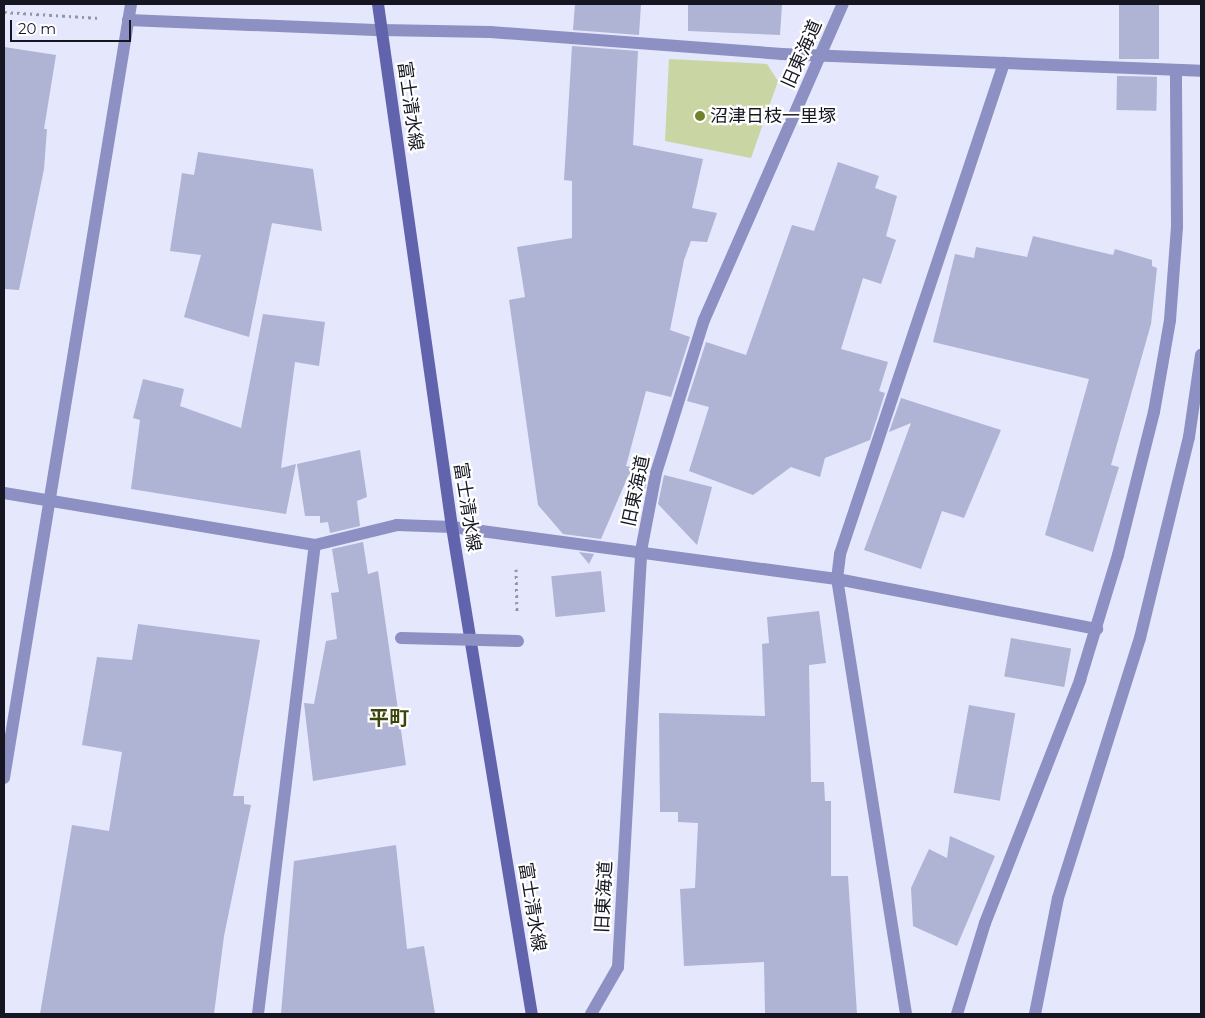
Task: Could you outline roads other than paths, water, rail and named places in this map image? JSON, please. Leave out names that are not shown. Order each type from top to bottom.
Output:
[{"type":"main road","name":"富士清水線","points":[[378,4],[452,527],[532,1014]]},
{"type":"street","points":[[4,778],[46,499],[131,4]]},
{"type":"street","name":"旧東海道","points":[[590,1014],[618,967],[642,551],[656,473],[704,320],[843,4]]},
{"type":"street","points":[[128,20],[382,30],[490,32],[820,55],[1201,72]]},
{"type":"street","points":[[906,1014],[837,579],[840,554],[1004,63]]},
{"type":"street","points":[[957,1014],[982,932],[1097,629],[1154,412],[1170,320],[1180,160],[1176,71]]},
{"type":"street","points":[[1035,1014],[1058,898],[1140,638],[1189,437],[1201,354]]},
{"type":"street","points":[[4,493],[315,545],[397,526],[452,527],[642,551],[837,579],[1097,629]]},
{"type":"street","points":[[258,1014],[315,545]]},
{"type":"street","points":[[401,638],[518,641]]},
{"type":"place","name":"沼津日枝一里塚","points":[[700,116]]},
{"type":"district","name":"平町","points":[[389,718]]}]
